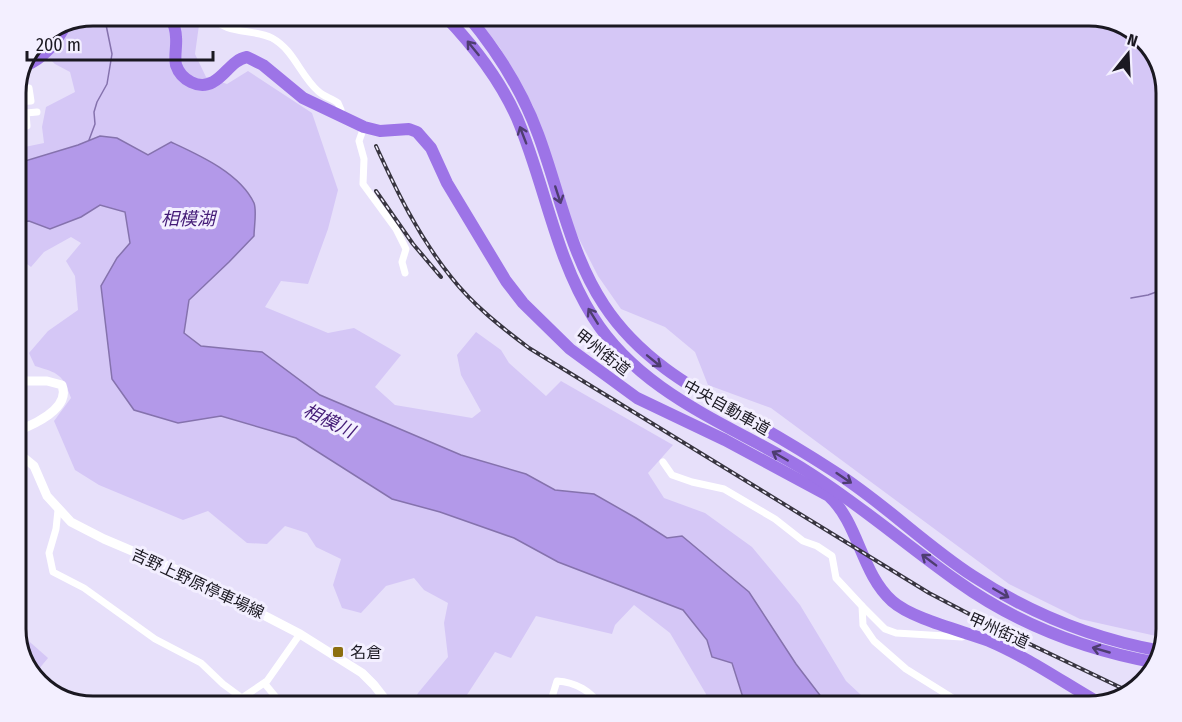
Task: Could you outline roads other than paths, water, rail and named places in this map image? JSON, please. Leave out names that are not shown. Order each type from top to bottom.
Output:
[{"type":"highway","name":"甲州街道","points":[[174,26],[177,36],[175,54],[177,68],[190,82],[201,85],[214,82],[237,61],[247,57],[253,59],[303,98],[364,128],[380,131],[409,129],[423,137],[431,148],[456,199],[506,281],[523,303],[570,350],[637,398],[725,440],[818,489],[835,502],[846,519],[874,577],[887,596],[900,607],[1002,647],[1086,696]]},
{"type":"highway","name":"中央自動車道","points":[[454,26],[477,53],[498,83],[520,128],[556,234],[575,283],[593,318],[618,350],[649,380],[667,393],[807,471],[957,581],[1008,613],[1069,640],[1149,661]]},
{"type":"highway","name":"中央自動車道","points":[[476,26],[493,48],[514,82],[538,134],[579,255],[594,288],[615,320],[638,346],[675,376],[777,436],[862,490],[972,576],[1017,603],[1092,635],[1153,649]]},
{"type":"highway","points":[[33,61],[53,46],[61,33]]},
{"type":"main road","points":[[26,381],[47,381],[62,386],[64,392],[63,400],[50,413],[26,427]]},
{"type":"main road","name":"吉野上野原停車場線","points":[[26,459],[34,466],[47,496],[58,510],[79,528],[177,570],[300,634],[362,673],[382,696]]},
{"type":"street","points":[[224,26],[265,35],[280,44],[320,93],[339,103],[341,110],[339,115]]},
{"type":"street","points":[[26,88],[29,88],[31,101],[26,101]]},
{"type":"street","points":[[26,126],[26,113],[37,112]]},
{"type":"street","points":[[364,128],[359,141],[363,159],[363,184],[396,229],[406,249],[402,262],[405,273]]},
{"type":"street","points":[[663,462],[672,474],[692,482],[724,489],[775,519],[803,541],[817,546],[832,556],[836,578],[885,629],[896,633],[962,637],[967,633]]},
{"type":"street","points":[[58,510],[56,530],[49,553],[53,573],[84,588],[155,639],[201,663],[239,696]]},
{"type":"street","points":[[862,606],[863,625],[874,641],[906,669],[949,696]]},
{"type":"street","points":[[245,696],[265,684],[300,634]]},
{"type":"street","points":[[552,696],[557,681],[568,681],[594,696]]},
{"type":"street","points":[[265,684],[275,696]]},
{"type":"water","name":"相模湖","points":[[100,136],[117,138],[148,155],[171,142],[218,166],[248,192],[255,206],[254,236],[189,300],[184,333],[201,346],[262,352],[320,395],[461,455],[526,474],[555,490],[594,494],[667,538],[682,536],[749,592],[796,664],[821,696],[742,696],[732,663],[712,657],[707,640],[683,610],[558,562],[514,538],[440,512],[392,499],[296,438],[221,416],[178,423],[134,410],[112,379],[101,286],[117,258],[130,243],[125,212],[100,205],[81,217],[50,229],[26,221],[26,161]]},
{"type":"waterway","points":[[89,140],[95,124],[94,112],[97,102],[107,84],[112,54],[106,26]]},
{"type":"waterway","points":[[1131,298],[1156,292]]},
{"type":"railway","points":[[376,146],[409,214],[439,262],[478,306],[529,348],[929,593],[1122,688]]},
{"type":"railway","points":[[376,191],[413,244],[441,277]]},
{"type":"place","name":"名倉","points":[[338,652]]},
{"type":"water label","name":"相模川","points":[[329,421]]}]
